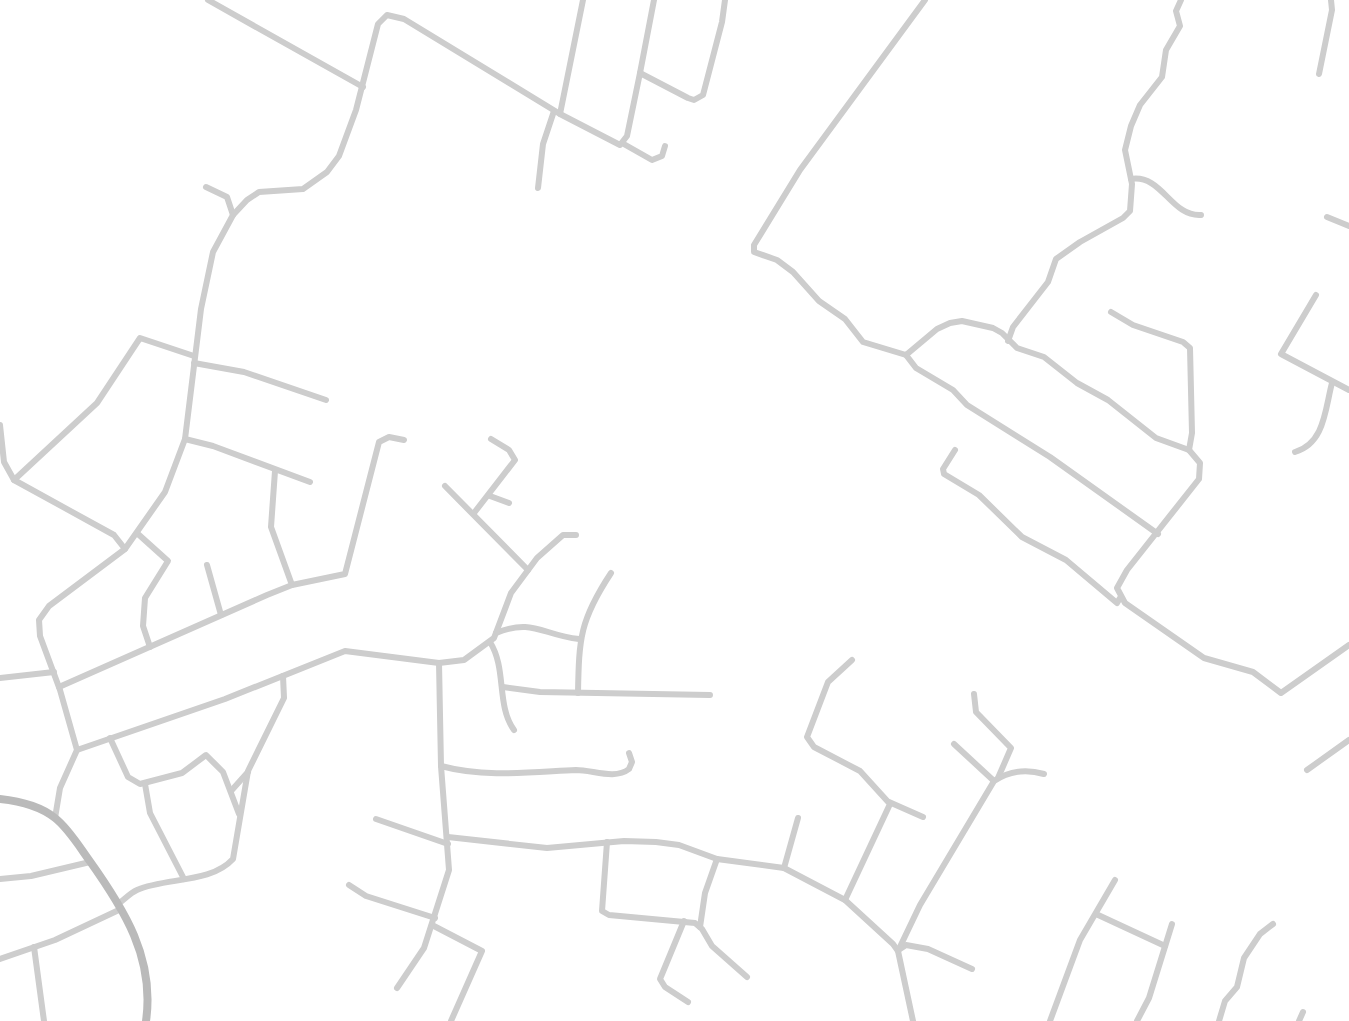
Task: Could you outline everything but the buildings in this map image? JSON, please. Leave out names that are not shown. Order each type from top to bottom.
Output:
[{"type":"main road","points":[[0,799],[40,808],[55,818],[90,862],[132,924],[145,969],[148,1001],[146,1021]]},
{"type":"street","points":[[208,0],[363,87]]},
{"type":"street","points":[[538,188],[542,149],[557,112],[583,0]]},
{"type":"street","points":[[622,143],[626,136],[640,74],[654,0]]},
{"type":"street","points":[[640,74],[688,98],[700,99],[722,22],[725,0]]},
{"type":"street","points":[[925,0],[800,170],[773,211],[753,249],[757,255],[771,257],[793,272],[822,304],[845,319],[863,342],[906,355],[929,378],[953,390],[967,405],[1050,457],[1158,534]]},
{"type":"street","points":[[1008,341],[1013,327],[1048,282],[1056,259],[1127,215],[1131,203],[1132,179],[1125,150],[1140,105],[1165,72],[1166,50],[1180,26],[1176,11],[1181,0]]},
{"type":"street","points":[[1319,74],[1332,10],[1331,0]]},
{"type":"street","points":[[55,818],[60,788],[77,750],[59,687],[40,636],[39,620],[49,606],[125,549],[165,492],[185,439],[209,263],[233,215],[259,192],[303,189],[327,172],[346,139],[363,87],[378,24],[387,15],[395,15],[614,144],[622,143],[653,160],[662,156],[665,146]]},
{"type":"street","points":[[1132,179],[1150,182],[1186,215],[1201,215]]},
{"type":"street","points":[[206,187],[227,197],[233,215]]},
{"type":"street","points":[[1327,217],[1349,226]]},
{"type":"street","points":[[1316,296],[1281,354],[1349,390]]},
{"type":"street","points":[[1111,312],[1133,325],[1183,342],[1190,348],[1189,450]]},
{"type":"street","points":[[906,355],[937,329],[962,321],[997,329],[1023,352],[1049,360],[1077,383],[1128,414],[1156,438],[1189,450],[1200,463],[1201,473],[1158,534],[1120,580],[1117,588],[1120,598],[1204,658],[1253,672],[1281,693],[1349,645]]},
{"type":"street","points":[[14,480],[97,403],[140,338],[194,360],[244,372],[327,400]]},
{"type":"street","points":[[1295,452],[1311,445],[1320,431],[1332,383]]},
{"type":"street","points":[[0,425],[4,462],[14,480],[114,535],[125,549]]},
{"type":"street","points":[[59,687],[292,585],[345,574],[349,569],[379,442],[388,437],[404,440]]},
{"type":"street","points":[[185,439],[213,446],[310,482]]},
{"type":"street","points":[[474,513],[490,496],[515,460],[509,450],[491,439]]},
{"type":"street","points":[[955,450],[943,470],[944,474],[979,495],[1022,537],[1066,560],[1108,598],[1117,603],[1120,598]]},
{"type":"street","points":[[275,471],[271,527],[292,585]]},
{"type":"street","points":[[445,486],[528,570]]},
{"type":"street","points":[[490,496],[509,503]]},
{"type":"street","points":[[138,534],[168,561],[145,598],[142,616],[150,647]]},
{"type":"street","points":[[77,750],[225,699],[345,651],[439,663],[464,660],[490,642],[511,593],[528,570],[556,540],[563,535],[576,535]]},
{"type":"street","points":[[207,565],[221,615]]},
{"type":"street","points":[[578,693],[579,639],[583,621],[611,573]]},
{"type":"street","points":[[496,632],[528,625],[551,635],[579,639]]},
{"type":"street","points":[[490,642],[498,657],[505,712],[514,730]]},
{"type":"street","points":[[845,900],[890,804],[860,771],[814,747],[807,737],[808,727],[819,710],[828,682],[852,660]]},
{"type":"street","points":[[397,988],[423,951],[449,870],[441,766],[439,663]]},
{"type":"street","points":[[0,678],[54,672]]},
{"type":"street","points":[[231,791],[248,771],[284,698],[283,676]]},
{"type":"street","points":[[503,687],[578,693],[710,695]]},
{"type":"street","points":[[898,951],[920,905],[996,779],[1011,748],[976,712],[974,694]]},
{"type":"street","points":[[110,738],[128,777],[145,784],[182,773],[206,755],[223,772],[240,816]]},
{"type":"street","points":[[1307,771],[1349,740]]},
{"type":"street","points":[[954,744],[996,779]]},
{"type":"street","points":[[441,766],[513,774],[578,770],[612,774],[629,769],[632,762],[629,753]]},
{"type":"street","points":[[1,956],[34,947],[120,906],[136,890],[184,879],[227,865],[233,859],[237,846],[248,771]]},
{"type":"street","points":[[996,779],[1010,773],[1031,771],[1044,774]]},
{"type":"street","points":[[145,784],[150,813],[184,879]]},
{"type":"street","points":[[884,800],[923,817]]},
{"type":"street","points":[[785,868],[798,818]]},
{"type":"street","points":[[376,819],[448,841],[547,848],[582,848],[607,842],[679,845],[717,859],[785,868],[845,900],[898,951],[914,1021]]},
{"type":"street","points":[[607,842],[602,911],[609,915],[684,921],[697,925],[712,946],[747,977]]},
{"type":"street","points":[[697,925],[717,859]]},
{"type":"street","points":[[0,879],[31,876],[90,862]]},
{"type":"street","points":[[1050,1021],[1080,940],[1115,880]]},
{"type":"street","points":[[349,885],[366,896],[433,921],[482,951],[451,1021]]},
{"type":"street","points":[[1097,914],[1165,946]]},
{"type":"street","points":[[684,921],[660,979],[664,987],[688,1003]]},
{"type":"street","points":[[1137,1021],[1149,998],[1172,924]]},
{"type":"street","points":[[1219,1021],[1225,1002],[1237,987],[1244,958],[1260,934],[1273,924]]},
{"type":"street","points":[[898,951],[906,945],[928,949],[972,969]]},
{"type":"street","points":[[34,947],[44,1021]]},
{"type":"street","points":[[1299,1021],[1303,1012]]}]
